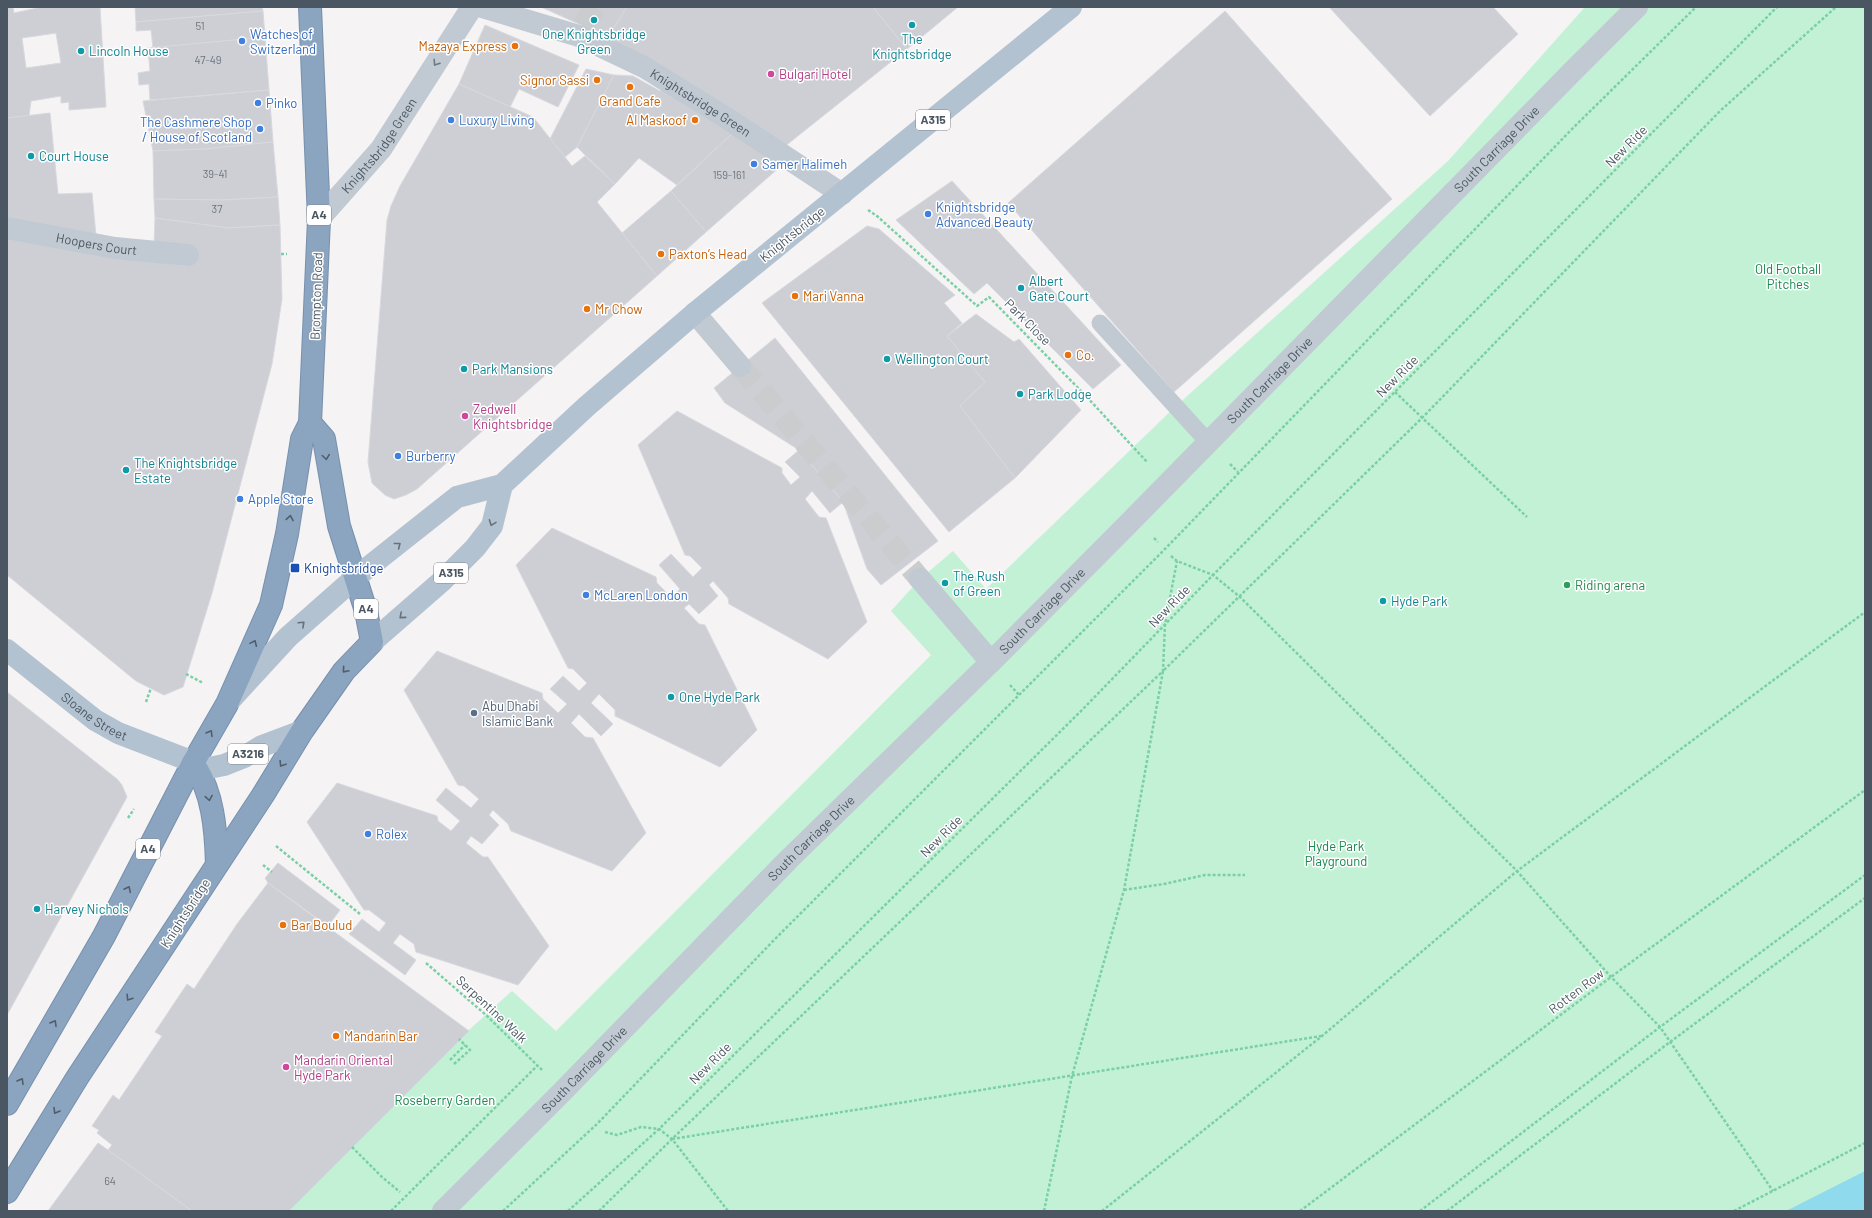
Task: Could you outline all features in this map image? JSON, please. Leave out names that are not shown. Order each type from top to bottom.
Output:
[{"type":"highway","name":"Brompton Road","points":[[310,7],[319,219],[310,423]]},
{"type":"highway","name":"A4","points":[[310,423],[324,439],[339,526],[366,611],[372,642]]},
{"type":"highway","name":"Knightsbridge","points":[[7,1104],[104,936],[193,763],[227,704],[271,605],[287,534],[302,439],[310,423]]},
{"type":"highway","name":"Knightsbridge","points":[[7,1192],[77,1078],[263,795],[302,731],[344,671],[372,642]]},
{"type":"highway","points":[[193,763],[208,790],[216,840],[217,864]]},
{"type":"main road","name":"Knightsbridge","points":[[227,704],[288,637],[356,577],[457,497],[502,485],[587,406],[695,313],[1071,7]]},
{"type":"main road","name":"Knightsbridge","points":[[372,642],[442,581],[475,548],[492,526],[502,485]]},
{"type":"main road","name":"Sloane Street","points":[[7,650],[95,720],[118,733],[193,763]]},
{"type":"main road","name":"A3216","points":[[193,763],[209,768],[224,766],[244,757],[262,746],[302,731]]},
{"type":"street","name":"Knightsbridge Green","points":[[319,219],[381,149],[472,7]]},
{"type":"street","name":"Knightsbridge Green","points":[[482,7],[581,31],[644,67],[728,119],[842,194]]},
{"type":"street","name":"South Carriage Drive","points":[[443,1211],[563,1091],[788,860],[991,662],[1563,80],[1637,7]]},
{"type":"street","name":"Hoopers Court","points":[[7,228],[115,248],[188,256]]},
{"type":"street","points":[[695,313],[740,366]]},
{"type":"street","points":[[920,579],[991,662]]},
{"type":"lane","points":[[1100,323],[1208,442]]},
{"type":"path","points":[[503,1211],[597,1124],[782,932],[1165,549],[1573,128],[1696,7]]},
{"type":"path","name":"New Ride","points":[[568,1211],[659,1129],[1078,715],[1165,624],[1777,7]]},
{"type":"path","points":[[599,1211],[672,1139],[1240,597],[1422,418],[1720,111],[1836,7]]},
{"type":"path","name":"Park Close","points":[[842,194],[878,216],[977,306],[989,297],[1085,395],[1167,483]]},
{"type":"path","points":[[281,254],[287,254]]},
{"type":"path","points":[[1395,392],[1527,517]]},
{"type":"path","points":[[1171,556],[1177,561],[1213,576],[1240,597],[1517,871],[1611,977],[1660,1027],[1773,1192]]},
{"type":"path","points":[[1044,1211],[1072,1076],[1124,890],[1163,671],[1165,624],[1177,561]]},
{"type":"path","points":[[1102,1211],[1322,1036],[1517,871],[1865,612]]},
{"type":"path","points":[[186,674],[205,684]]},
{"type":"path","points":[[146,702],[151,688]]},
{"type":"path","name":"Rotten Row","points":[[1300,1211],[1611,977],[1865,790]]},
{"type":"path","points":[[128,818],[134,809]]},
{"type":"path","points":[[276,846],[360,914]]},
{"type":"path","points":[[263,865],[272,872]]},
{"type":"path","points":[[1124,890],[1164,884],[1205,875],[1245,875]]},
{"type":"path","points":[[1420,1211],[1660,1027],[1865,875]]},
{"type":"path","points":[[1446,1211],[1670,1042],[1865,898]]},
{"type":"path","name":"Serpentine Walk","points":[[426,963],[486,1015],[543,1072]]},
{"type":"path","points":[[672,1139],[1322,1036]]},
{"type":"path","points":[[454,1064],[470,1050],[459,1039]]},
{"type":"path","points":[[450,1060],[465,1045]]},
{"type":"path","points":[[391,1211],[537,1066]]},
{"type":"path","points":[[604,1132],[617,1135],[641,1127],[659,1129],[672,1139],[728,1211]]},
{"type":"path","points":[[1734,1211],[1865,1144]]},
{"type":"path","points":[[352,1147],[382,1177],[400,1192]]},
{"type":"green space","name":"Hyde Park","points":[[1585,7],[1865,7],[1865,1211],[289,1211],[459,1039],[512,991],[556,1031],[931,655],[891,611],[920,579],[953,551],[986,589],[1175,407],[1448,161]]},
{"type":"water","points":[[1865,1171],[1865,1211],[1786,1211]]},
{"type":"building","name":"Lincoln House","points":[[7,7],[13,7],[14,13],[42,7],[100,7],[106,107],[69,110],[69,102],[61,103],[61,96],[31,101],[29,116],[7,118]],"holes":[[[56,33],[61,63],[26,68],[22,38]]]},
{"type":"building","points":[[135,7],[262,7],[263,11],[136,22]]},
{"type":"building","name":"One Knightsbridge Green","points":[[541,7],[627,7],[608,37]]},
{"type":"building","name":"Bulgari Hotel","points":[[627,7],[873,7],[907,49],[784,147],[608,37]]},
{"type":"building","name":"The Knightsbridge","points":[[873,7],[958,7],[907,49]]},
{"type":"building","points":[[1329,7],[1493,7],[1518,34],[1430,116]]},
{"type":"building","points":[[263,11],[265,37],[153,48],[151,30],[136,31],[136,22]]},
{"type":"building","points":[[1225,11],[1392,199],[1174,392],[1008,203]]},
{"type":"building","points":[[485,25],[579,65],[558,107],[519,89],[510,107],[459,84]]},
{"type":"building","points":[[265,37],[269,90],[150,100],[149,84],[139,85],[138,73],[150,71],[148,48]]},
{"type":"building","points":[[586,69],[614,75],[577,147],[565,157],[550,139]]},
{"type":"building","points":[[614,75],[633,76],[660,91],[667,85],[735,131],[677,185],[639,158],[615,184],[577,147]]},
{"type":"building","name":"Park Mansions","points":[[459,84],[533,117],[572,166],[585,156],[615,184],[597,202],[657,276],[417,489],[394,499],[385,495],[372,483],[368,462],[387,220],[391,206],[400,186]]},
{"type":"building","points":[[269,90],[273,142],[205,149],[153,151],[143,101]]},
{"type":"building","name":"Court House","points":[[50,113],[58,194],[92,193],[96,236],[7,221],[7,118]]},
{"type":"building","points":[[735,131],[782,165],[706,232],[671,191]]},
{"type":"building","points":[[273,142],[278,197],[223,200],[154,199],[153,151],[205,149]]},
{"type":"building","name":"Albert Gate Court","points":[[952,181],[1121,365],[1093,389],[987,283],[974,294],[896,220]]},
{"type":"building","name":"Paxton’s Head","points":[[671,191],[706,232],[657,276],[622,233]]},
{"type":"building","points":[[278,197],[280,225],[229,228],[155,218],[154,199],[223,200]]},
{"type":"building","name":"The Knightsbridge Estate","points":[[155,218],[229,228],[280,225],[282,299],[272,364],[212,593],[183,687],[164,695],[136,681],[7,575],[7,238],[90,253],[187,266],[188,255],[154,244]]},
{"type":"building","name":"Wellington Court","points":[[867,226],[879,229],[955,295],[944,303],[962,323],[947,336],[985,382],[960,406],[1015,478],[949,532],[762,303]]},
{"type":"building","name":"Park Lodge","points":[[976,314],[1014,342],[1019,339],[1081,410],[1015,478],[960,406],[985,382],[947,336]]},
{"type":"building","points":[[775,338],[938,541],[881,585],[867,569],[843,502],[799,450],[725,403],[714,388]]},
{"type":"building","name":"One Hyde Park","points":[[677,411],[782,468],[782,473],[791,485],[800,477],[785,462],[799,450],[843,502],[830,513],[812,491],[805,499],[819,517],[826,518],[867,622],[828,659],[729,604],[728,598],[713,581],[709,585],[718,596],[699,614],[689,604],[684,608],[699,624],[705,625],[757,730],[720,767],[615,716],[615,710],[599,694],[591,703],[613,724],[601,736],[579,714],[571,723],[585,737],[593,738],[646,833],[612,871],[511,831],[508,824],[493,810],[489,815],[499,825],[482,844],[471,836],[466,843],[483,857],[488,857],[549,946],[518,985],[416,952],[414,944],[400,934],[393,943],[416,960],[405,975],[349,934],[362,919],[379,932],[386,923],[369,910],[364,910],[307,822],[337,783],[437,816],[438,821],[451,831],[460,821],[436,800],[446,788],[471,808],[479,799],[464,786],[458,785],[404,690],[437,651],[542,693],[543,699],[558,713],[567,704],[550,689],[563,676],[579,691],[587,683],[573,669],[568,668],[516,565],[552,528],[656,577],[657,583],[671,597],[680,589],[659,565],[671,554],[693,577],[702,568],[690,556],[685,555],[638,445]]},
{"type":"building","name":"Harvey Nichols","points":[[7,692],[117,779],[122,785],[127,797],[7,1015]]},
{"type":"building","points":[[278,863],[340,910],[328,926],[268,883],[265,878]]},
{"type":"building","name":"Mandarin Oriental Hyde Park","points":[[268,883],[469,1031],[289,1211],[192,1211],[108,1150],[112,1145],[97,1133],[99,1130],[92,1126],[113,1095],[119,1100],[162,1036],[155,1032],[187,984],[194,989],[237,924]]},
{"type":"building","points":[[98,1143],[108,1150],[192,1211],[48,1211]]},
{"type":"tunnel","points":[[583,26],[595,7]]},
{"type":"tunnel","points":[[740,366],[920,579]]},
{"type":"place","name":"One Knightsbridge Green","points":[[594,20]]},
{"type":"place","name":"The Knightsbridge","points":[[912,25]]},
{"type":"place","name":"Watches of Switzerland","points":[[242,41]]},
{"type":"place","name":"Mazaya Express","points":[[515,46]]},
{"type":"place","name":"Lincoln House","points":[[81,51]]},
{"type":"place","name":"Bulgari Hotel","points":[[771,74]]},
{"type":"place","name":"Signor Sassi","points":[[597,80]]},
{"type":"place","name":"Grand Cafe","points":[[630,87]]},
{"type":"place","name":"Pinko","points":[[258,103]]},
{"type":"place","name":"Luxury Living","points":[[451,120]]},
{"type":"place","name":"Al Maskoof","points":[[695,120]]},
{"type":"place","name":"The Cashmere Shop / House of Scotland","points":[[260,129]]},
{"type":"place","name":"Court House","points":[[31,156]]},
{"type":"place","name":"Samer Halimeh","points":[[754,164]]},
{"type":"place","name":"Knightsbridge Advanced Beauty","points":[[928,214]]},
{"type":"place","name":"Paxton’s Head","points":[[661,254]]},
{"type":"place","name":"Albert Gate Court","points":[[1021,288]]},
{"type":"place","name":"Mari Vanna","points":[[795,296]]},
{"type":"place","name":"Mr Chow","points":[[587,309]]},
{"type":"place","name":"Co.","points":[[1068,355]]},
{"type":"place","name":"Wellington Court","points":[[887,359]]},
{"type":"place","name":"Park Mansions","points":[[464,369]]},
{"type":"place","name":"Park Lodge","points":[[1020,394]]},
{"type":"place","name":"Zedwell Knightsbridge","points":[[465,416]]},
{"type":"place","name":"Burberry","points":[[398,456]]},
{"type":"place","name":"The Knightsbridge Estate","points":[[126,470]]},
{"type":"place","name":"Apple Store","points":[[240,499]]},
{"type":"place","name":"Knightsbridge","points":[[295,568]]},
{"type":"place","name":"The Rush of Green","points":[[945,583]]},
{"type":"place","name":"Riding arena","points":[[1567,585]]},
{"type":"place","name":"McLaren London","points":[[586,595]]},
{"type":"place","name":"Hyde Park","points":[[1383,601]]},
{"type":"place","name":"One Hyde Park","points":[[671,697]]},
{"type":"place","name":"Abu Dhabi Islamic Bank","points":[[474,713]]},
{"type":"place","name":"Rolex","points":[[368,834]]},
{"type":"place","name":"Harvey Nichols","points":[[37,909]]},
{"type":"place","name":"Bar Boulud","points":[[283,925]]},
{"type":"place","name":"Mandarin Bar","points":[[336,1036]]},
{"type":"place","name":"Mandarin Oriental Hyde Park","points":[[286,1067]]},
{"type":"park label","name":"Old Football Pitches","points":[[1788,276]]},
{"type":"park label","name":"Hyde Park Playground","points":[[1336,854]]},
{"type":"park label","name":"Roseberry Garden","points":[[445,1100]]}]
